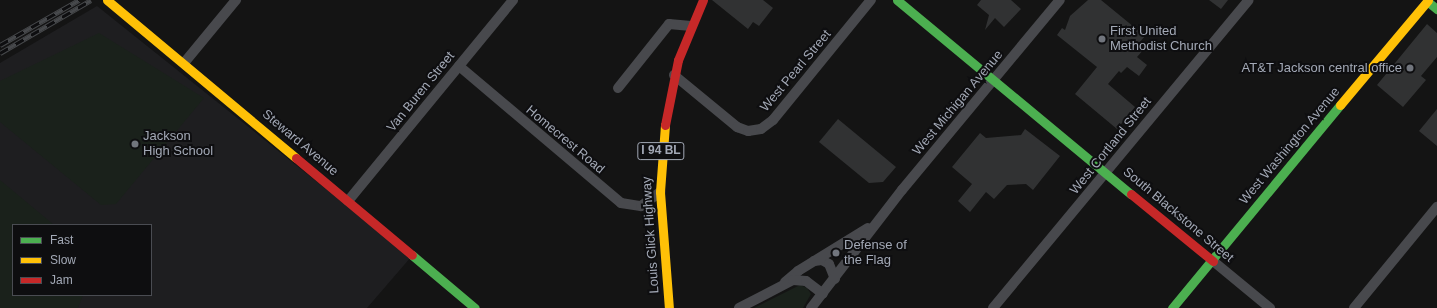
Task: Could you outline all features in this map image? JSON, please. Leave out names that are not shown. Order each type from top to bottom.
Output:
[{"type":"main road","name":"Steward Avenue","points":[[107,0],[475,308]]},
{"type":"main road","name":"Louis Glick Highway","points":[[669,308],[660,192],[662,142],[674,75],[691,26],[703,0]]},
{"type":"main road","name":"South Blackstone Street","points":[[897,0],[1213,261]]},
{"type":"main road","points":[[1427,0],[1437,9]]},
{"type":"main road","name":"West Washington Avenue","points":[[1172,308],[1213,261],[1427,0]]},
{"type":"street","points":[[184,63],[236,0]]},
{"type":"street","name":"Van Buren Street","points":[[348,201],[513,0]]},
{"type":"street","name":"West Pearl Street","points":[[674,75],[737,128],[748,131],[761,129],[778,113],[871,0]]},
{"type":"street","name":"West Michigan Avenue","points":[[811,308],[835,279],[876,222],[995,81],[1060,0]]},
{"type":"street","name":"West Cortland Street","points":[[993,308],[1249,0]]},
{"type":"street","points":[[618,88],[669,24],[691,26]]},
{"type":"street","name":"Homecrest Road","points":[[459,66],[621,203],[638,206],[660,192]]},
{"type":"street","points":[[1354,308],[1437,207]]},
{"type":"street","name":"West Michigan Avenue","points":[[738,308],[785,282],[814,261],[876,222]]},
{"type":"street","points":[[814,261],[822,260],[828,263],[835,279]]},
{"type":"street","name":"South Blackstone Street","points":[[1213,261],[1270,308]]},
{"type":"street","name":"West Michigan Avenue","points":[[785,282],[803,280],[823,294]]},
{"type":"shaded area","name":"Jackson High School","points":[[97,6],[411,257],[367,308],[0,308],[0,63]]},
{"type":"shaded area","points":[[99,33],[204,98],[116,204],[101,205],[0,122],[0,81]]},
{"type":"shaded area","points":[[0,180],[53,224],[12,224],[12,296],[83,296],[78,308],[0,308]]},
{"type":"shaded area","points":[[800,285],[807,288],[811,294],[803,308],[754,308]]},
{"type":"building","points":[[712,0],[763,0],[773,8],[759,26],[753,22],[748,29]]},
{"type":"building","points":[[981,0],[1011,0],[1021,9],[1004,27],[995,18],[985,30],[989,15],[977,5]]},
{"type":"building","name":"First United Methodist Church","points":[[1088,0],[1101,0],[1145,36],[1139,43],[1145,48],[1137,57],[1147,65],[1139,76],[1127,67],[1121,73],[1119,71],[1108,84],[1135,107],[1117,129],[1075,94],[1097,67],[1057,35],[1062,28],[1065,30],[1070,16]]},
{"type":"building","points":[[1209,0],[1228,0],[1221,9]]},
{"type":"building","name":"AT&T Jackson central office","points":[[1427,24],[1437,33],[1437,57],[1421,76],[1426,80],[1403,107],[1377,85]]},
{"type":"building","points":[[1437,109],[1437,146],[1419,131]]},
{"type":"building","points":[[838,119],[896,167],[883,182],[869,183],[819,142]]},
{"type":"building","points":[[1025,129],[1060,156],[1033,190],[1026,184],[1007,185],[994,199],[986,192],[970,212],[958,201],[972,184],[952,167],[980,133],[986,138],[1021,135]]},
{"type":"railway","points":[[0,45],[79,0]]},
{"type":"railway","points":[[0,53],[91,0]]},
{"type":"traffic: fast","points":[[897,0],[1131,194]]},
{"type":"traffic: fast","points":[[1427,1],[1437,9]]},
{"type":"traffic: fast","points":[[1172,308],[1340,105]]},
{"type":"traffic: fast","points":[[412,255],[475,308]]},
{"type":"traffic: slow","points":[[107,0],[296,158]]},
{"type":"traffic: slow","points":[[1340,105],[1428,0]]},
{"type":"traffic: slow","points":[[665,125],[660,192],[669,308]]},
{"type":"traffic: jam","points":[[665,125],[678,60],[703,0]]},
{"type":"traffic: jam","points":[[296,158],[412,255]]},
{"type":"traffic: jam","points":[[1131,194],[1213,261]]},
{"type":"place","name":"First United Methodist Church","points":[[1102,39]]},
{"type":"place","name":"AT&T Jackson central office","points":[[1410,68]]},
{"type":"place","name":"Jackson High School","points":[[135,144]]},
{"type":"place","name":"Defense of the Flag","points":[[836,253]]}]
